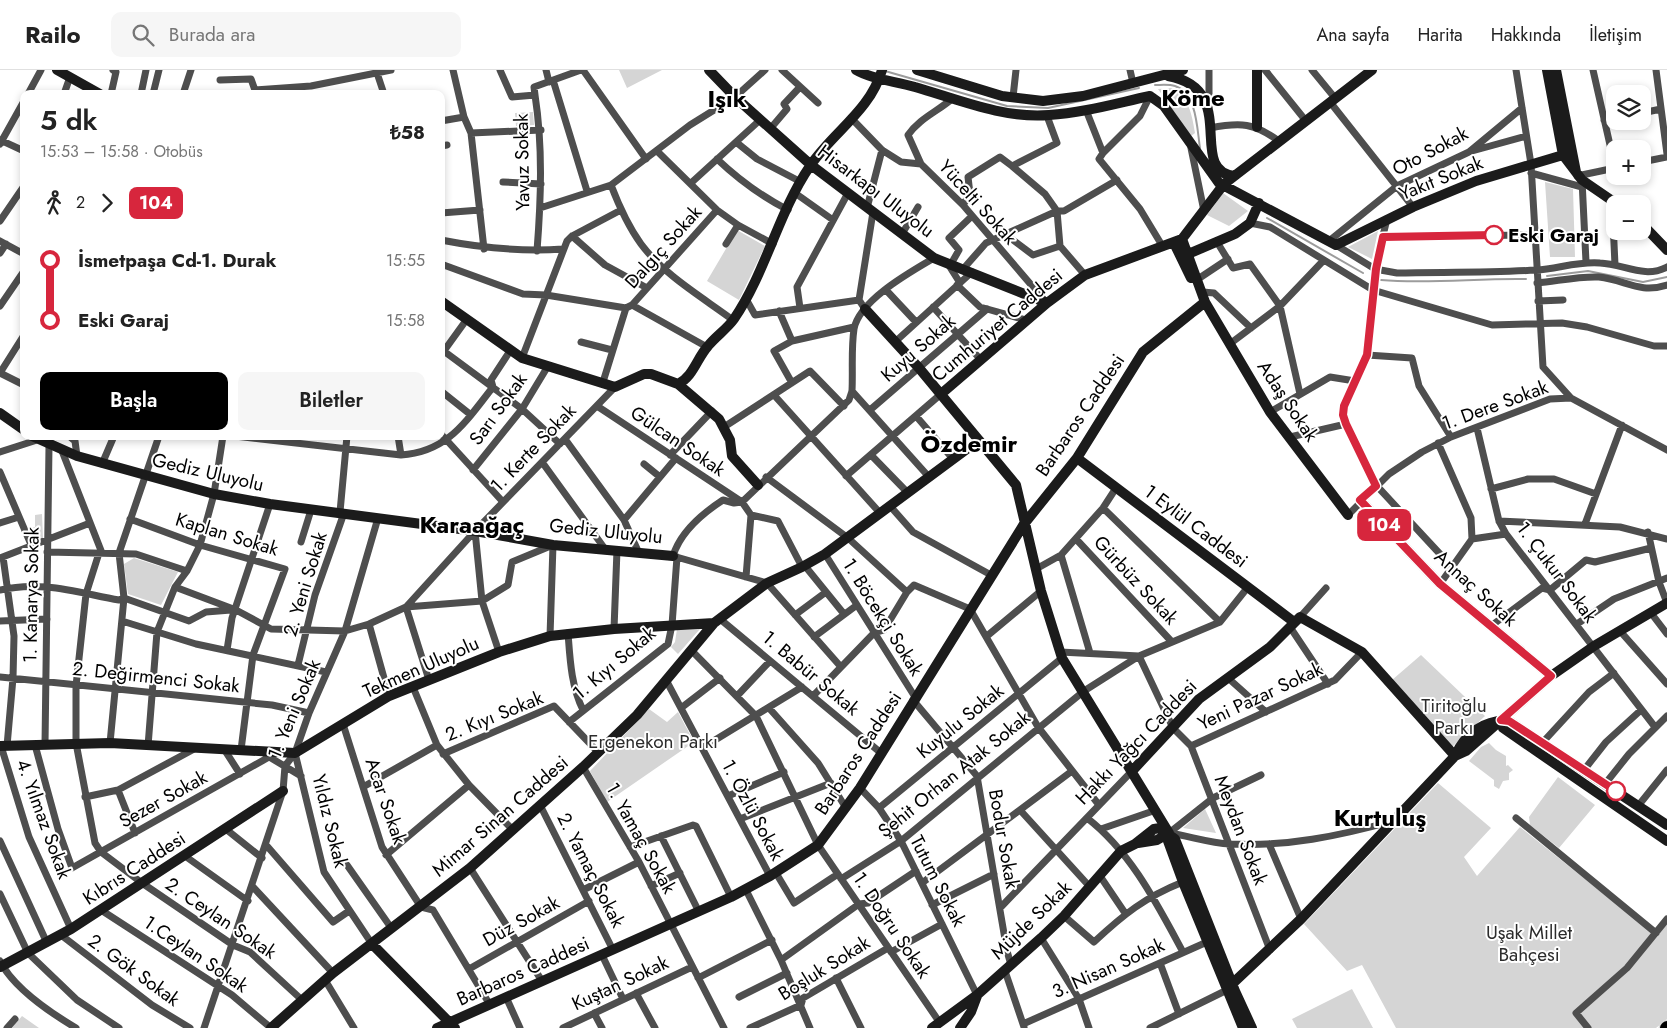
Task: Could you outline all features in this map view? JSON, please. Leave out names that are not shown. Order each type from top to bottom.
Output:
[{"type":"street","points":[[30,90],[41,70]]},
{"type":"street","points":[[57,70],[93,90]]},
{"type":"street","points":[[141,90],[146,70]]},
{"type":"street","points":[[154,90],[159,70]]},
{"type":"street","points":[[184,90],[191,70]]},
{"type":"street","points":[[248,70],[255,90]]},
{"type":"street","points":[[274,90],[311,86],[391,70]]},
{"type":"street","points":[[453,70],[464,117],[471,133],[484,249]]},
{"type":"street","name":"Yavuz Sokak","points":[[500,70],[512,97],[536,95],[541,130],[541,184],[537,251]]},
{"type":"street","points":[[546,70],[587,191]]},
{"type":"street","points":[[536,95],[534,87],[582,70],[646,159]]},
{"type":"street","name":"Hisarkapı Uluyolu","points":[[709,70],[735,97],[811,165],[934,258],[1047,303]]},
{"type":"street","points":[[540,208],[587,191],[611,185],[690,125],[735,97],[765,70]]},
{"type":"street","points":[[782,70],[818,103]]},
{"type":"street","points":[[918,70],[1002,96],[1043,101],[1083,96],[1184,70]]},
{"type":"street","points":[[1013,97],[1016,70]]},
{"type":"street","points":[[1130,70],[1133,83]]},
{"type":"street","points":[[1209,70],[1210,166]]},
{"type":"street","points":[[1257,70],[1257,127]]},
{"type":"street","points":[[1266,70],[1306,121]]},
{"type":"street","points":[[1312,70],[1414,207]]},
{"type":"street","points":[[1204,299],[1198,280],[1178,241],[1224,184],[1372,70]]},
{"type":"street","points":[[1516,70],[1531,169],[1543,367],[1571,398]]},
{"type":"street","points":[[1547,70],[1563,155],[1580,181]]},
{"type":"street","points":[[1556,70],[1580,181],[1586,262]]},
{"type":"street","points":[[1593,70],[1609,140]]},
{"type":"street","points":[[1651,160],[1667,156],[1656,70]]},
{"type":"street","points":[[112,90],[115,71]]},
{"type":"street","points":[[377,72],[383,90]]},
{"type":"street","points":[[863,72],[881,74],[1002,112],[1047,116],[1086,110],[1150,96],[1164,106],[1191,145],[1210,166],[1219,183],[1333,243],[1376,269],[1397,273],[1537,270],[1586,262],[1615,265],[1642,273],[1656,273],[1667,267]]},
{"type":"street","points":[[678,384],[686,380],[707,347],[733,320],[746,298],[801,182],[811,165],[865,105],[881,74]]},
{"type":"street","points":[[1166,75],[1193,85],[1209,107]]},
{"type":"street","points":[[65,90],[70,77]]},
{"type":"street","points":[[220,80],[251,78]]},
{"type":"street","points":[[1148,80],[1150,96],[1140,116],[1103,153],[1099,160],[1140,209],[1163,247]]},
{"type":"street","points":[[311,86],[312,90]]},
{"type":"street","points":[[770,129],[787,109],[784,104],[800,87]]},
{"type":"street","points":[[921,164],[908,135],[917,122],[940,110],[953,98]]},
{"type":"street","points":[[20,108],[1,141],[20,149]]},
{"type":"street","name":"Oto Sokak","points":[[1333,243],[1397,186],[1469,152],[1522,108]]},
{"type":"street","points":[[1651,111],[1661,109]]},
{"type":"street","points":[[1086,110],[1103,153]]},
{"type":"street","points":[[1012,166],[1057,143],[1047,116]]},
{"type":"street","points":[[445,120],[464,117]]},
{"type":"street","points":[[691,183],[760,120]]},
{"type":"street","name":"Yücelti Sokak","points":[[853,120],[882,150],[901,162],[921,164],[963,205],[1047,303]]},
{"type":"street","points":[[1210,128],[1222,126],[1257,127],[1279,142]]},
{"type":"street","points":[[471,133],[541,130]]},
{"type":"street","points":[[1469,152],[1526,136]]},
{"type":"street","points":[[736,142],[757,159],[801,182]]},
{"type":"street","points":[[1191,145],[1204,211]]},
{"type":"street","points":[[882,150],[870,210],[859,300],[919,368],[1016,485],[1023,506],[1024,524],[1041,591],[1061,655],[1133,770],[1169,833],[1175,839],[1243,1028]]},
{"type":"street","points":[[657,151],[717,210],[738,225],[773,244]]},
{"type":"street","name":"Yakıt Sokak","points":[[1333,243],[1476,181],[1531,169],[1563,155]]},
{"type":"street","points":[[963,205],[970,194],[968,177],[1000,157],[1045,194],[1057,211],[1060,246],[1085,275]]},
{"type":"street","points":[[717,159],[743,184],[762,197],[788,210]]},
{"type":"street","points":[[1210,166],[1225,175],[1234,176]]},
{"type":"street","points":[[1531,169],[1580,181],[1606,197]]},
{"type":"street","points":[[1580,181],[1606,171]]},
{"type":"street","points":[[896,341],[958,284],[986,243],[1057,211],[1064,211],[1117,180]]},
{"type":"street","points":[[503,182],[541,184]]},
{"type":"street","points":[[611,185],[621,210],[642,245],[665,269],[733,320]]},
{"type":"street","points":[[796,193],[834,220]]},
{"type":"street","points":[[800,308],[797,286],[848,193]]},
{"type":"street","points":[[0,221],[20,194]]},
{"type":"street","points":[[1185,255],[1217,242],[1250,223],[1259,203]]},
{"type":"street","points":[[902,234],[918,207]]},
{"type":"street","points":[[445,213],[480,210]]},
{"type":"street","points":[[522,358],[563,249],[572,236],[621,210]]},
{"type":"street","name":"Dalgıç Sokak","points":[[629,306],[665,269],[717,210]]},
{"type":"street","points":[[972,216],[949,238],[959,250],[948,263],[958,284],[980,307],[1026,320]]},
{"type":"street","points":[[1387,219],[1376,269],[1367,355],[1344,406],[1343,415],[1376,486],[1440,554]]},
{"type":"street","points":[[1250,223],[1270,228],[1373,290],[1492,325],[1562,323],[1587,327],[1654,346],[1667,346]]},
{"type":"street","points":[[726,244],[738,225]]},
{"type":"street","points":[[1651,233],[1667,250]]},
{"type":"street","points":[[1006,234],[1033,255],[1060,246]]},
{"type":"street","points":[[1383,237],[1535,235]]},
{"type":"street","points":[[572,236],[605,265],[647,288]]},
{"type":"street","points":[[1615,240],[1615,265]]},
{"type":"street","points":[[445,241],[484,249],[537,251],[563,249]]},
{"type":"street","name":"Cumhuriyet Caddesi","points":[[846,476],[1026,320],[1085,275],[1178,241]]},
{"type":"street","points":[[0,253],[3,242],[20,252]]},
{"type":"street","points":[[1217,242],[1233,268],[1250,264],[1280,306],[1300,394]]},
{"type":"street","points":[[1185,255],[1204,299]]},
{"type":"street","points":[[746,576],[751,515],[742,502],[762,481],[844,406],[852,391],[854,327],[865,309],[900,278],[934,258]]},
{"type":"street","points":[[1198,280],[1228,259]]},
{"type":"street","points":[[1231,343],[1280,306],[1323,261]]},
{"type":"street","points":[[445,265],[523,294],[546,295],[629,306],[707,347]]},
{"type":"street","points":[[0,306],[20,277]]},
{"type":"street","points":[[1538,283],[1599,277],[1643,289],[1653,290],[1667,285]]},
{"type":"street","points":[[886,290],[916,322]]},
{"type":"street","points":[[1204,299],[1214,293],[1251,328]]},
{"type":"street","points":[[746,298],[755,315],[859,300]]},
{"type":"street","name":"Adaş Sokak","points":[[1204,299],[1270,412],[1348,515]]},
{"type":"street","name":"Barbaros Caddesi","points":[[437,1028],[452,1025],[490,1005],[746,890],[818,844],[860,788],[1024,524],[1077,458],[1143,352],[1204,299]]},
{"type":"street","points":[[1538,300],[1563,300]]},
{"type":"street","points":[[445,304],[522,358],[615,387],[644,374],[651,374],[678,384],[712,411],[724,427],[732,456],[762,481],[848,538],[907,592]]},
{"type":"street","points":[[602,382],[629,306]]},
{"type":"street","points":[[933,307],[981,360]]},
{"type":"street","name":"Kuyu Sokak","points":[[870,410],[987,309]]},
{"type":"street","points":[[779,311],[792,341]]},
{"type":"street","points":[[445,348],[467,319]]},
{"type":"street","points":[[792,383],[774,351],[792,341],[854,327]]},
{"type":"street","points":[[20,341],[0,373],[20,383]]},
{"type":"street","points":[[580,342],[612,350]]},
{"type":"street","points":[[493,387],[491,380],[510,350]]},
{"type":"street","points":[[445,354],[493,387],[562,441],[624,520],[638,551]]},
{"type":"street","points":[[1367,355],[1412,358],[1419,386],[1451,438]]},
{"type":"street","name":"Sarı Sokak","points":[[473,470],[522,409],[548,366]]},
{"type":"street","points":[[724,427],[810,371],[844,406]]},
{"type":"street","points":[[1270,412],[1330,377],[1355,382]]},
{"type":"street","points":[[275,440],[401,455],[426,452],[446,442],[493,387]]},
{"type":"street","name":"1. Kerte Sokak","points":[[406,607],[475,531],[615,387]]},
{"type":"street","points":[[852,391],[929,477]]},
{"type":"street","points":[[445,394],[471,414]]},
{"type":"street","points":[[774,395],[880,513]]},
{"type":"street","name":"1. Dere Sokak","points":[[1348,515],[1360,500],[1405,462],[1451,438],[1550,399],[1571,398],[1667,450]]},
{"type":"street","name":"Gülcan Sokak","points":[[597,406],[742,502]]},
{"type":"street","points":[[624,520],[712,411]]},
{"type":"street","points":[[0,413],[20,427]]},
{"type":"street","points":[[916,416],[953,459]]},
{"type":"street","points":[[1290,437],[1346,424]]},
{"type":"street","points":[[1585,524],[1622,425]]},
{"type":"street","name":"1. Çukur Sokak","points":[[1477,428],[1499,521],[1506,534],[1594,646],[1654,727]]},
{"type":"street","points":[[0,452],[30,440]]},
{"type":"street","name":"Gediz Uluyolu","points":[[38,440],[62,451],[102,464],[214,494],[311,510],[342,512],[475,531],[553,545],[638,551],[675,557],[676,544],[712,507],[723,500],[734,504],[742,502]]},
{"type":"street","points":[[74,440],[77,456]]},
{"type":"street","points":[[102,464],[112,440]]},
{"type":"street","points":[[110,743],[124,598],[118,553],[158,440]]},
{"type":"street","points":[[148,746],[157,632],[163,612],[175,587],[187,571],[200,545],[214,494],[222,440]]},
{"type":"street","name":"2. Yeni Sokak","points":[[298,666],[315,595],[342,512],[347,440]]},
{"type":"street","points":[[399,440],[401,455]]},
{"type":"street","name":"Mimar Sinan Caddesi","points":[[271,1028],[329,976],[422,907],[470,868],[599,753],[636,715],[717,621],[768,583],[803,567],[825,554],[979,440]]},
{"type":"street","points":[[446,442],[503,502]]},
{"type":"street","points":[[1438,444],[1471,518],[1472,539],[1440,584]]},
{"type":"street","name":"1. Kanarya Sokak","points":[[49,446],[46,682],[40,745],[58,829],[72,868]]},
{"type":"street","points":[[62,451],[100,553],[86,594],[76,686],[76,743],[93,834],[101,852]]},
{"type":"street","points":[[871,455],[908,493]]},
{"type":"street","name":"1 Eylül Caddesi","points":[[1077,458],[1295,622],[1362,652],[1455,756]]},
{"type":"street","points":[[542,462],[605,549]]},
{"type":"street","points":[[644,464],[660,477]]},
{"type":"street","points":[[0,472],[3,486],[32,547]]},
{"type":"street","points":[[1491,489],[1528,479],[1554,479],[1596,494]]},
{"type":"street","points":[[1036,569],[1061,555],[1076,540],[1103,508],[1116,488]]},
{"type":"street","name":"Annaç Sokak","points":[[1360,500],[1440,584],[1551,676]]},
{"type":"street","points":[[227,650],[236,610],[270,504]]},
{"type":"street","points":[[890,506],[913,532],[992,575]]},
{"type":"street","points":[[1103,508],[1220,622],[1248,587]]},
{"type":"street","points":[[302,542],[311,510]]},
{"type":"street","points":[[751,515],[778,521],[803,567],[844,614]]},
{"type":"street","points":[[0,524],[19,517]]},
{"type":"street","name":"1. Yeni Sokak","points":[[204,1028],[284,792],[285,766],[295,753],[309,713],[345,631],[378,518]]},
{"type":"street","name":"Kaplan Sokak","points":[[130,519],[200,545],[252,558],[285,569],[262,626]]},
{"type":"street","points":[[1499,521],[1585,524],[1648,532],[1667,539]]},
{"type":"street","points":[[90,523],[2,557],[3,589],[12,620],[13,678],[2,746],[110,743],[295,753]]},
{"type":"street","points":[[475,531],[482,601],[499,652]]},
{"type":"street","points":[[1501,720],[1551,676],[1594,646],[1667,603],[1659,582],[1648,532]]},
{"type":"street","points":[[1472,539],[1506,534]]},
{"type":"street","name":"Gürbüz Sokak","points":[[1076,540],[1172,642]]},
{"type":"street","points":[[175,587],[236,610],[262,626],[271,629],[295,628],[307,631],[345,631],[369,624],[406,607],[482,601],[508,585],[512,562],[553,545],[550,636]]},
{"type":"street","points":[[1491,626],[1542,588],[1550,590],[1586,560],[1595,562],[1652,548]]},
{"type":"street","points":[[614,629],[617,550]]},
{"type":"street","points":[[48,552],[136,554],[187,571]]},
{"type":"street","name":"1. Böcekçi Sokak","points":[[825,554],[914,699],[977,776]]},
{"type":"street","points":[[1061,555],[1090,653]]},
{"type":"street","points":[[675,557],[768,583],[841,667]]},
{"type":"street","name":"1. Kıyı Sokak","points":[[569,722],[668,644],[672,625],[675,557]]},
{"type":"street","points":[[1576,624],[1614,599],[1667,578]]},
{"type":"street","points":[[3,589],[29,585],[47,586],[119,600],[124,598],[189,621],[206,612],[236,610]]},
{"type":"street","points":[[813,696],[874,633],[884,630],[907,592],[914,585],[970,609],[1038,727],[1099,806]]},
{"type":"street","name":"Hakkı Yağcı Caddesi","points":[[1000,908],[1199,699],[1270,647],[1326,588]]},
{"type":"street","points":[[986,636],[1041,591]]},
{"type":"street","points":[[795,615],[826,592]]},
{"type":"street","points":[[814,637],[857,605]]},
{"type":"street","points":[[406,607],[429,680]]},
{"type":"street","points":[[1651,613],[1667,634]]},
{"type":"street","points":[[0,621],[46,619]]},
{"type":"street","points":[[122,621],[227,650],[326,672]]},
{"type":"street","name":"Tekmen Uluyolu","points":[[295,753],[390,696],[499,652],[550,636],[717,621]]},
{"type":"street","name":"1. Babür Sokak","points":[[717,621],[770,660],[881,753]]},
{"type":"street","name":"Şehit Orhan Atak Sokak","points":[[839,876],[901,840],[977,776],[1084,691],[1139,656],[1220,622]]},
{"type":"street","points":[[1295,622],[1328,684]]},
{"type":"street","points":[[369,624],[390,696]]},
{"type":"street","points":[[241,750],[253,655],[262,626]]},
{"type":"street","points":[[1620,631],[1667,684]]},
{"type":"street","points":[[568,633],[570,660],[577,697],[583,710]]},
{"type":"street","name":"1. Doğru Sokak","points":[[691,650],[756,716],[818,844],[890,950],[936,1026]]},
{"type":"street","name":"Yeni Pazar Sokak","points":[[1191,746],[1328,684],[1340,677],[1362,652]]},
{"type":"street","points":[[1061,655],[1090,653],[1139,656]]},
{"type":"street","name":"Kuyulu Sokak","points":[[879,808],[1019,693],[1061,655]]},
{"type":"street","name":"Meydan Sokak","points":[[1139,656],[1173,728],[1191,746],[1270,950]]},
{"type":"street","points":[[737,696],[770,660]]},
{"type":"street","points":[[1542,742],[1589,692],[1614,673]]},
{"type":"street","name":"2. Değirmenci Sokak","points":[[0,677],[247,703],[309,713]]},
{"type":"street","points":[[681,708],[720,678]]},
{"type":"street","points":[[1228,678],[1266,712]]},
{"type":"street","name":"1. Özlü Sokak","points":[[666,680],[740,819],[773,874],[794,903],[839,876]]},
{"type":"street","points":[[412,686],[436,745],[469,785],[512,829]]},
{"type":"street","points":[[702,748],[802,688]]},
{"type":"street","name":"2. Kıyı Sokak","points":[[443,754],[554,706],[599,753]]},
{"type":"street","points":[[769,708],[818,763],[846,808]]},
{"type":"street","points":[[1584,770],[1606,742],[1641,710]]},
{"type":"street","points":[[1606,784],[1654,727],[1667,716]]},
{"type":"street","points":[[1501,720],[1504,728],[1667,841]]},
{"type":"street","points":[[1150,1028],[1230,990],[1377,841],[1455,756],[1460,744],[1486,723],[1501,720],[1509,721],[1667,826]]},
{"type":"street","name":"Acar Sokak","points":[[343,724],[380,844],[422,907],[434,910],[490,1005]]},
{"type":"street","points":[[363,787],[436,745]]},
{"type":"street","name":"4. Yılmaz Sokak","points":[[2,746],[29,837],[71,929]]},
{"type":"street","points":[[85,797],[118,790],[197,748]]},
{"type":"street","points":[[224,749],[240,774]]},
{"type":"street","points":[[260,751],[301,776]]},
{"type":"street","name":"Yıldız Sokak","points":[[295,753],[324,872],[372,944]]},
{"type":"street","name":"Sezer Sokak","points":[[72,868],[269,757]]},
{"type":"street","name":"1. Yamaç Sokak","points":[[583,767],[639,862],[724,1028]]},
{"type":"street","points":[[1638,806],[1667,770]]},
{"type":"street","points":[[922,883],[1072,771]]},
{"type":"street","points":[[728,796],[784,772]]},
{"type":"street","name":"Bodur Sokak","points":[[977,776],[1000,908],[1008,968],[1024,1026]]},
{"type":"street","points":[[1252,1028],[1230,990],[1207,942],[1168,841],[1169,833],[1212,798],[1261,776]]},
{"type":"street","points":[[740,819],[831,783]]},
{"type":"street","points":[[386,855],[469,785]]},
{"type":"street","name":"Tutum Sokak","points":[[860,788],[879,808],[901,840],[978,995]]},
{"type":"street","points":[[118,790],[135,833]]},
{"type":"street","name":"Kıbrıs Caddesi","points":[[1,964],[28,953],[71,929],[284,792]]},
{"type":"street","name":"2. Yamaç Sokak","points":[[540,805],[613,950]]},
{"type":"street","points":[[1020,810],[1090,887]]},
{"type":"street","points":[[1101,829],[1156,810]]},
{"type":"street","points":[[1087,818],[1101,829],[1122,851],[1153,896],[1183,952]]},
{"type":"street","points":[[1516,818],[1656,933]]},
{"type":"street","points":[[1169,833],[1228,844],[1269,844],[1298,842],[1367,828],[1395,820]]},
{"type":"street","points":[[630,847],[693,825],[696,826],[731,897]]},
{"type":"street","points":[[1367,828],[1375,831],[1377,841]]},
{"type":"street","points":[[227,830],[262,858]]},
{"type":"street","name":"Müjde Sokak","points":[[960,1028],[971,1012],[978,995],[1064,916],[1122,851],[1135,844],[1157,840],[1169,833]]},
{"type":"street","points":[[662,836],[699,912]]},
{"type":"street","points":[[0,841],[47,943]]},
{"type":"street","points":[[1269,844],[1301,919]]},
{"type":"street","points":[[266,846],[333,922],[349,911]]},
{"type":"street","name":"2. Ceylan Sokak","points":[[101,852],[142,884],[233,945],[250,952],[302,1000]]},
{"type":"street","points":[[185,856],[248,901]]},
{"type":"street","points":[[583,890],[639,862]]},
{"type":"street","points":[[347,864],[392,929]]},
{"type":"street","points":[[470,868],[542,982]]},
{"type":"street","points":[[782,960],[858,904],[868,903],[916,871]]},
{"type":"street","points":[[651,886],[680,873]]},
{"type":"street","points":[[932,904],[994,874]]},
{"type":"street","points":[[1100,876],[1125,913]]},
{"type":"street","points":[[1064,916],[1094,942],[1125,913],[1153,896],[1183,882]]},
{"type":"street","points":[[253,886],[329,976],[354,1028]]},
{"type":"street","points":[[746,890],[782,960],[810,1028]]},
{"type":"street","points":[[0,894],[28,953],[77,1000],[119,1028]]},
{"type":"street","name":"Düz Sokak","points":[[469,969],[589,901]]},
{"type":"street","name":"1.Ceylan Sokak","points":[[101,910],[232,996],[271,1028]]},
{"type":"street","points":[[1588,1028],[1576,1013],[1627,968],[1667,919]]},
{"type":"street","name":"Boşluk Sokak","points":[[750,1028],[801,1006],[803,998],[836,978],[942,924]]},
{"type":"street","name":"2. Gök Sokak","points":[[61,935],[152,1005],[190,1028]]},
{"type":"street","points":[[1041,938],[1079,999],[1089,1028]]},
{"type":"street","points":[[698,978],[772,940]]},
{"type":"street","name":"3. Nisan Sokak","points":[[1024,1026],[1079,999],[1207,942]]},
{"type":"street","points":[[372,944],[452,1025]]},
{"type":"street","points":[[602,955],[623,999]]},
{"type":"street","points":[[1160,963],[1179,1014]]},
{"type":"street","points":[[1,964],[49,1012],[76,1028]]},
{"type":"street","name":"Kuştan Sokak","points":[[563,1028],[692,967]]},
{"type":"street","points":[[739,997],[787,973]]},
{"type":"street","points":[[836,978],[861,1028]]},
{"type":"street","points":[[636,993],[655,1028]]},
{"type":"street","points":[[936,1026],[978,995]]},
{"type":"street","points":[[506,998],[520,1028]]},
{"type":"street","points":[[594,1013],[602,1028]]},
{"type":"street","points":[[8,1028],[15,1019]]},
{"type":"green space","points":[[619,70],[662,70],[627,88]]},
{"type":"green space","points":[[1172,88],[1178,92],[1189,107],[1195,133],[1191,136],[1158,89]]},
{"type":"green space","points":[[533,112],[534,125],[516,126],[515,113]]},
{"type":"green space","points":[[1545,182],[1573,189],[1575,257],[1550,257]]},
{"type":"green space","points":[[1223,193],[1248,211],[1229,226],[1207,215]]},
{"type":"green space","points":[[737,230],[765,246],[739,300],[707,281]]},
{"type":"green space","points":[[1378,231],[1372,259],[1348,247]]},
{"type":"green space","points":[[42,514],[43,538],[35,541],[26,530],[35,527],[35,515]]},
{"type":"green space","points":[[134,558],[178,572],[161,605],[128,594],[124,564]]},
{"type":"green space","points":[[677,629],[700,629],[678,654],[671,647],[675,642]]},
{"type":"green space","name":"Tiritoğlu Parkı","points":[[1421,655],[1485,716],[1452,747],[1392,680]]},
{"type":"green space","name":"Ergenekon Parkı","points":[[649,709],[667,722],[678,712],[694,742],[607,802],[590,771]]},
{"type":"green space","points":[[1489,743],[1506,756],[1506,766],[1508,765],[1513,770],[1509,773],[1509,780],[1503,781],[1499,789],[1494,786],[1494,780],[1469,761],[1481,747]]},
{"type":"green space","points":[[1558,777],[1595,805],[1559,848],[1530,825],[1529,817]]},
{"type":"green space","name":"Uşak Millet Bahçesi","points":[[1438,783],[1491,828],[1464,857],[1477,876],[1520,827],[1656,936],[1667,924],[1667,1019],[1656,1028],[1396,1028],[1362,965],[1347,971],[1304,924]]},
{"type":"green space","points":[[1205,809],[1216,833],[1183,828]]},
{"type":"green space","points":[[1352,989],[1373,1028],[1297,1028],[1292,1019]]},
{"type":"green space","points":[[22,1016],[39,1028],[12,1028]]},
{"type":"waterway","points":[[885,71],[1007,106],[1048,108],[1139,88]]},
{"type":"waterway","points":[[1155,85],[1175,86],[1188,96],[1195,112],[1200,148]]},
{"type":"waterway","points":[[1267,218],[1363,273]]},
{"type":"waterway","points":[[1547,276],[1588,271],[1643,282],[1667,277]]},
{"type":"waterway","points":[[1381,280],[1526,279]]},
{"type":"bus line","name":"104","points":[[1494,235],[1383,237],[1373,290],[1367,355],[1344,406],[1343,415],[1359,454],[1376,486],[1360,500],[1440,584],[1551,676],[1501,720],[1509,721],[1616,791]]},
{"type":"place","name":"Eski Garaj","points":[[1494,235]]},
{"type":"district","name":"Köme","points":[[1193,97]]},
{"type":"district","name":"Işık","points":[[727,98]]},
{"type":"district","name":"Özdemir","points":[[969,443]]},
{"type":"district","name":"Karaağaç","points":[[472,524]]},
{"type":"district","name":"Kurtuluş","points":[[1380,817]]}]
